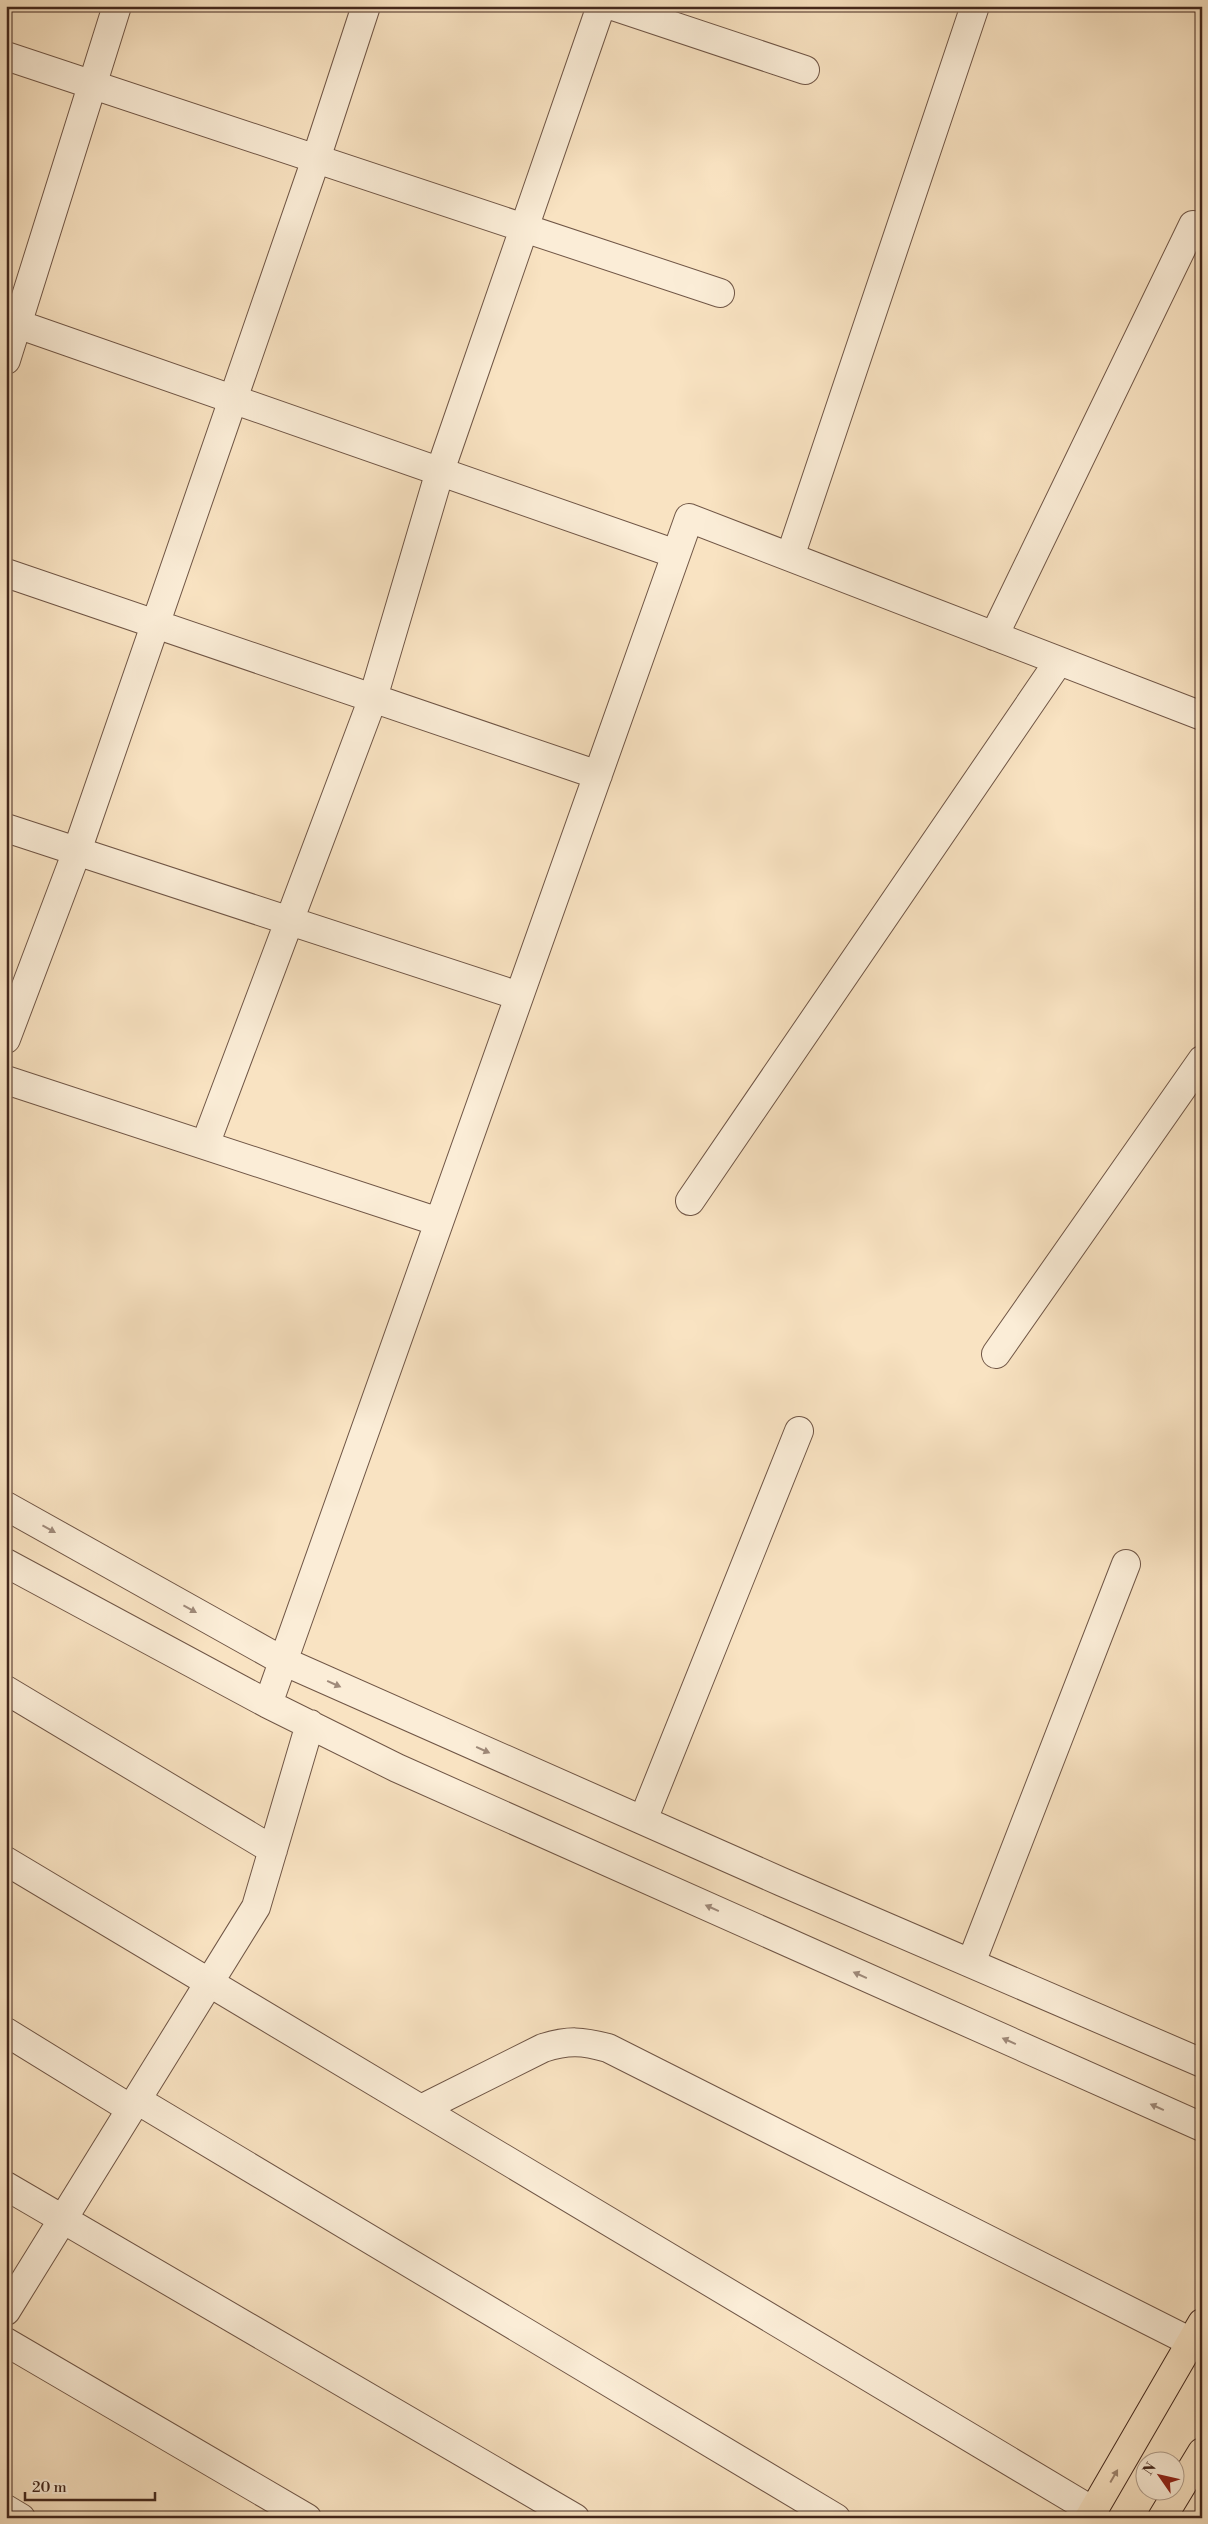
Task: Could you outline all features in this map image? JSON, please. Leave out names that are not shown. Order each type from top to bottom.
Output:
[{"type":"main road","points":[[1091,2514],[1196,2333]]},
{"type":"main road","points":[[1162,2518],[1202,2452]]},
{"type":"street","points":[[6,360],[12,322],[117,6]]},
{"type":"street","points":[[6,1039],[77,851],[316,158],[366,6]]},
{"type":"street","points":[[205,1145],[373,698],[440,471],[526,228],[601,6]]},
{"type":"street","points":[[613,6],[805,70]]},
{"type":"street","points":[[790,557],[975,6]]},
{"type":"street","points":[[6,56],[720,293]]},
{"type":"street","points":[[994,636],[1193,225]]},
{"type":"street","points":[[12,322],[676,554]]},
{"type":"street","points":[[268,1704],[689,518],[1202,716]]},
{"type":"street","points":[[6,573],[598,776]]},
{"type":"street","points":[[690,1201],[1059,661]]},
{"type":"street","points":[[6,828],[519,996]]},
{"type":"street","points":[[996,1354],[1202,1060]]},
{"type":"street","points":[[6,1080],[439,1222]]},
{"type":"street","points":[[643,1820],[799,1431]]},
{"type":"street","points":[[6,1506],[283,1662],[1202,2063]]},
{"type":"street","points":[[6,1563],[268,1704],[397,1768],[1202,2127]]},
{"type":"street","points":[[971,1963],[1126,1564]]},
{"type":"street","points":[[6,1690],[273,1850]]},
{"type":"street","points":[[6,2311],[256,1907],[310,1724]]},
{"type":"street","points":[[6,1861],[421,2109],[1091,2514]]},
{"type":"street","points":[[6,2032],[134,2104],[836,2518]]},
{"type":"street","points":[[421,2109],[543,2048],[563,2042],[584,2041],[608,2048],[1196,2333]]},
{"type":"street","points":[[6,2186],[575,2518]]},
{"type":"street","points":[[6,2342],[307,2518]]},
{"type":"street","points":[[6,2509],[21,2518]]}]
